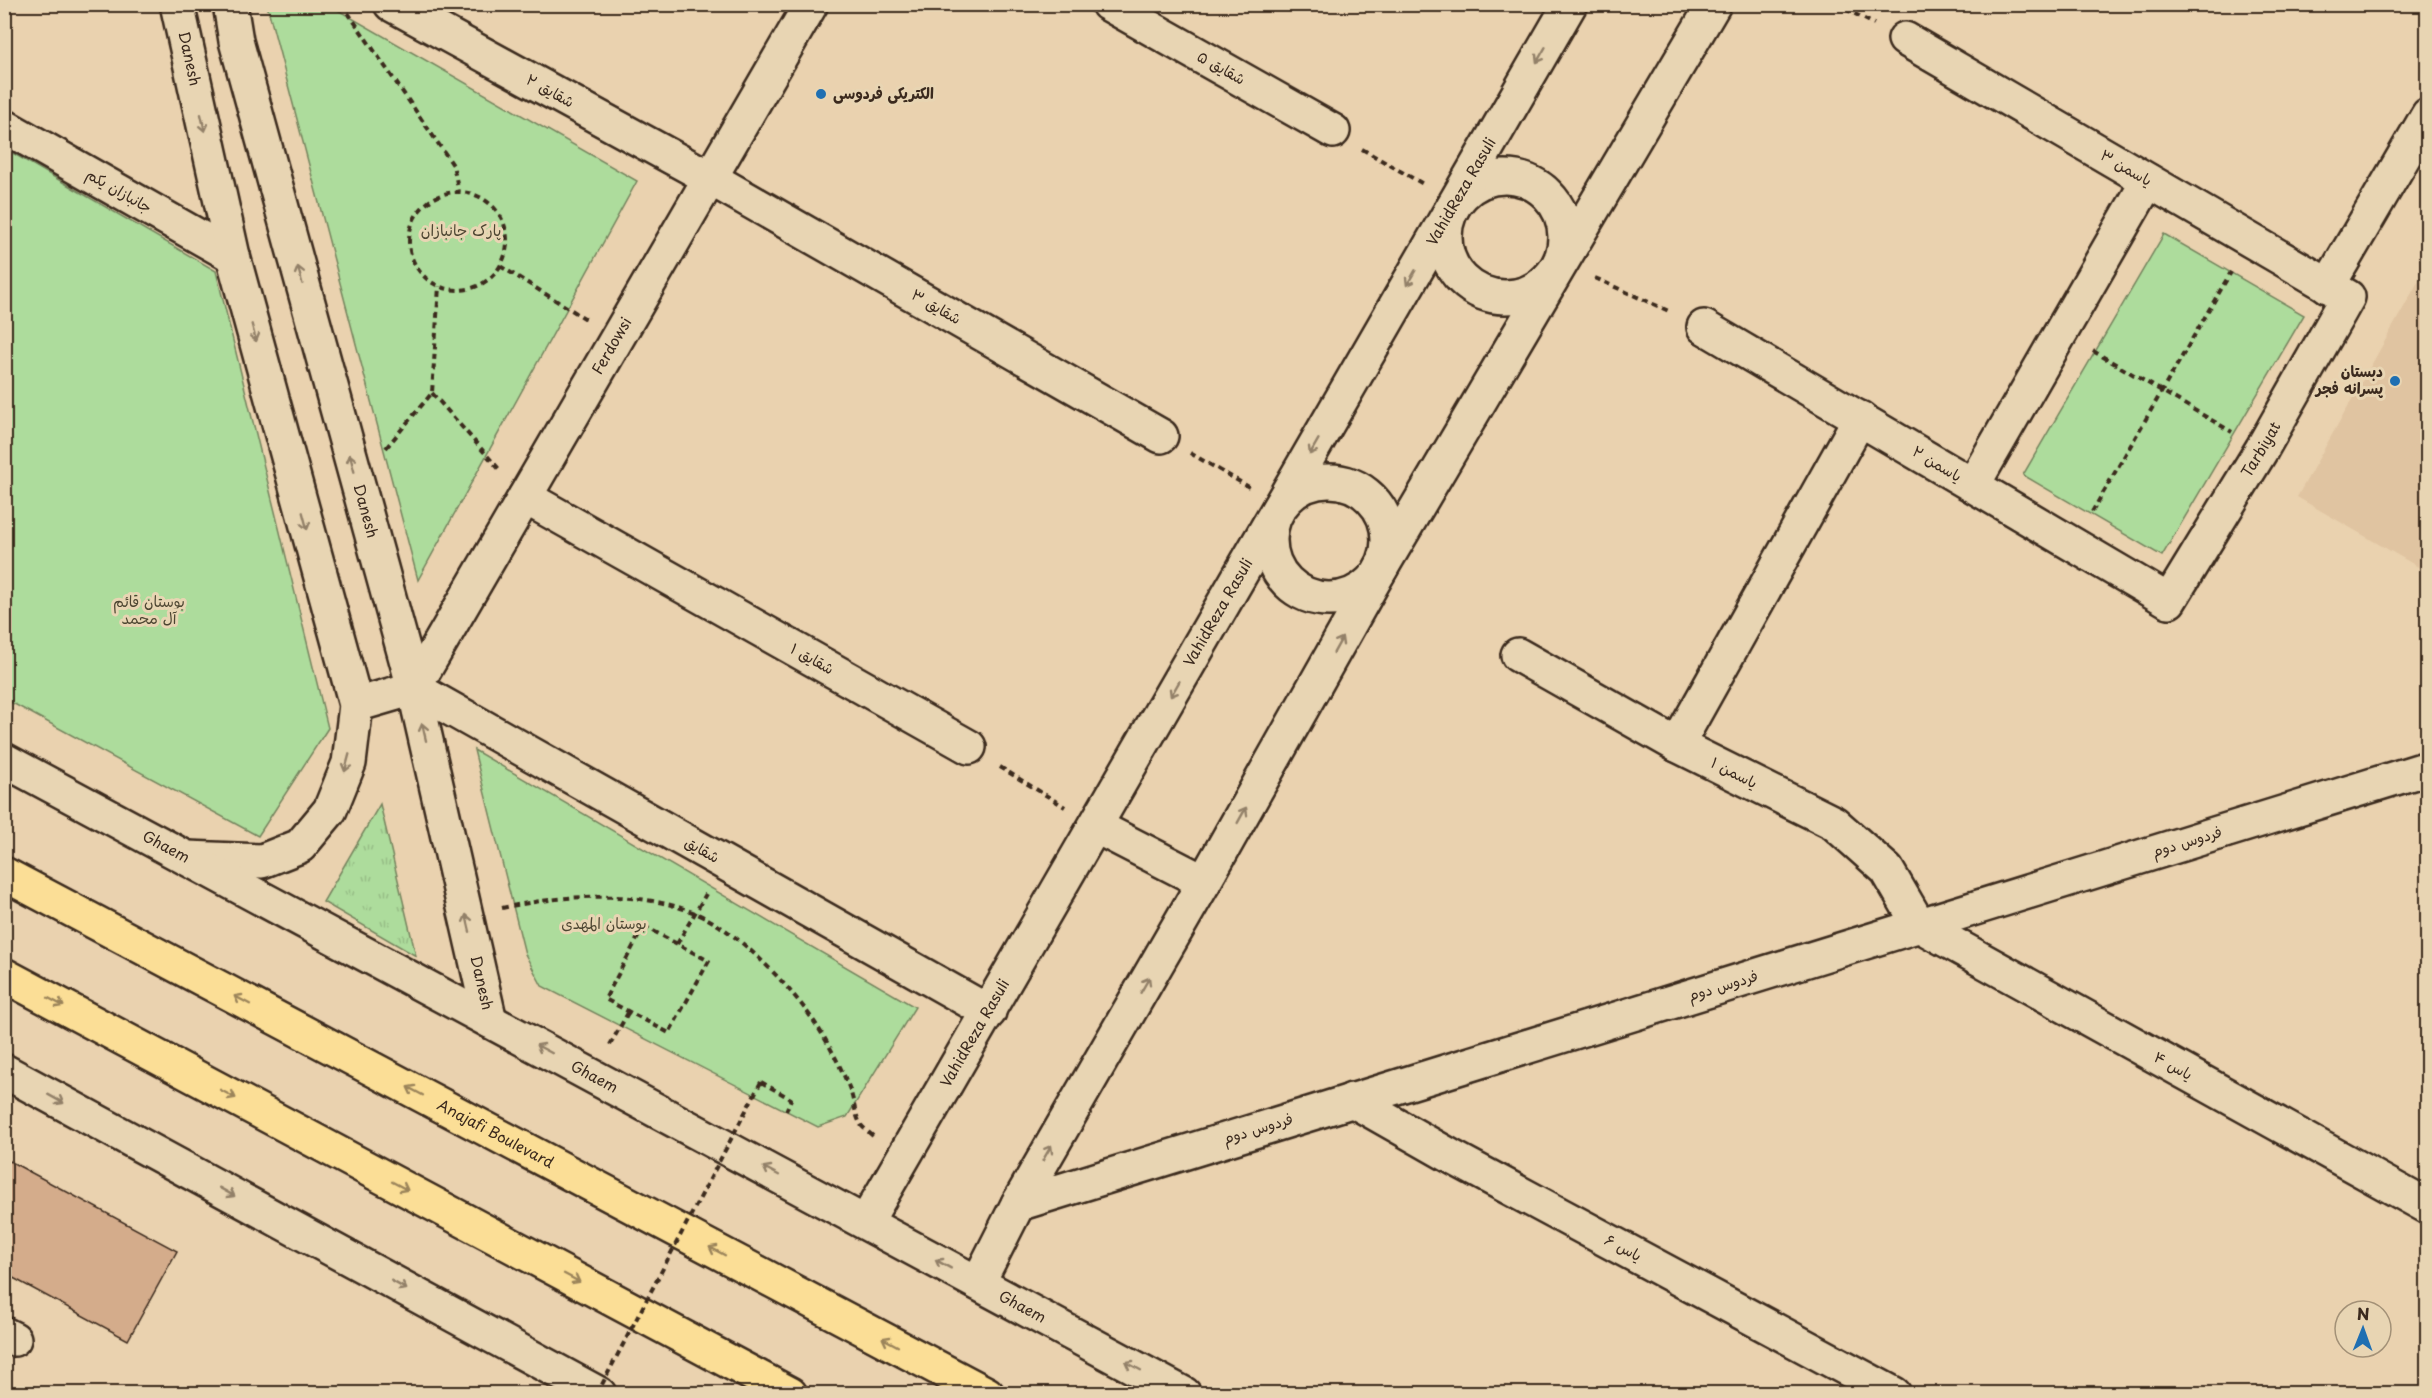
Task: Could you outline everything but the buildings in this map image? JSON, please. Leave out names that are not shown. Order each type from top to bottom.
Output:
[{"type":"main road","name":"Anajafi Boulevard","points":[[4,874],[987,1394]]},
{"type":"main road","points":[[4,975],[790,1394]]},
{"type":"street","name":"Danesh","points":[[177,4],[233,256],[356,705]]},
{"type":"street","name":"Danesh","points":[[230,4],[236,41],[414,688],[490,1021]]},
{"type":"street","name":"شقایق ۲","points":[[391,4],[710,178]]},
{"type":"street","name":"Ferdowsi","points":[[414,688],[811,4]]},
{"type":"street","name":"شقایق ۵","points":[[1108,4],[1333,131]]},
{"type":"street","name":"VahidReza Rasuli","points":[[866,1222],[1097,826],[1570,4]]},
{"type":"street","points":[[978,1283],[1018,1204],[1204,882],[1380,570],[1714,4]]},
{"type":"street","name":"یاسمن ۳","points":[[1905,39],[2338,292]]},
{"type":"street","name":"Tarbiyat","points":[[2169,601],[2262,449],[2427,114]]},
{"type":"street","name":"جانبازان یکم","points":[[4,126],[233,256]]},
{"type":"street","points":[[1506,176],[1526,180],[1544,189],[1557,205],[1565,224],[1566,243],[1560,262],[1549,279],[1533,291],[1514,296],[1494,296],[1475,289],[1460,277],[1449,260],[1444,241],[1446,221],[1455,203],[1469,188],[1497,177],[1506,176]]},
{"type":"street","name":"شقایق ۳","points":[[710,178],[1161,436]]},
{"type":"street","points":[[1973,485],[2148,181]]},
{"type":"street","name":"یاسمن ۲","points":[[1704,327],[2169,601]]},
{"type":"street","points":[[1677,745],[1860,418]]},
{"type":"street","points":[[1333,481],[1352,485],[1370,497],[1382,512],[1388,531],[1387,551],[1380,570],[1368,585],[1352,595],[1333,599],[1314,597],[1297,590],[1282,577],[1273,560],[1270,542],[1272,523],[1281,505],[1295,491],[1313,483],[1333,481]]},
{"type":"street","name":"شقایق ۱","points":[[525,497],[969,747]]},
{"type":"street","name":"یاسمن ۱","points":[[1518,655],[1677,745],[1834,823],[1887,870],[1919,925]]},
{"type":"street","points":[[187,858],[262,861],[300,846],[330,810],[349,763],[356,705],[414,688]]},
{"type":"street","name":"شقایق","points":[[414,688],[989,1012]]},
{"type":"street","name":"Ghaem","points":[[4,760],[1184,1394]]},
{"type":"street","name":"فردوس دوم","points":[[1018,1204],[2427,768]]},
{"type":"street","points":[[1097,826],[1204,882]]},
{"type":"street","name":"یاس ۴","points":[[1919,925],[2427,1207]]},
{"type":"street","points":[[4,1071],[598,1394]]},
{"type":"street","name":"یاس ۶","points":[[1353,1100],[1454,1158],[1878,1390]]},
{"type":"path","points":[[342,4],[453,165],[459,192]]},
{"type":"path","points":[[1333,131],[1455,203]]},
{"type":"path","points":[[459,192],[473,194],[486,201],[497,211],[504,224],[507,239],[500,266],[491,277],[479,285],[453,290],[440,286],[427,279],[417,267],[410,253],[409,238],[412,224],[425,206],[444,194],[459,192]]},
{"type":"path","points":[[2073,544],[2249,240]]},
{"type":"path","points":[[1560,262],[1704,327]]},
{"type":"path","points":[[500,266],[617,337]]},
{"type":"path","points":[[353,466],[376,460],[432,393],[440,286]]},
{"type":"path","points":[[2061,333],[2262,449]]},
{"type":"path","points":[[432,393],[525,497]]},
{"type":"path","points":[[1161,436],[1281,505]]},
{"type":"path","points":[[969,747],[1097,826]]},
{"type":"path","points":[[677,944],[725,863]]},
{"type":"path","points":[[467,918],[532,902],[578,897],[633,899],[696,913],[752,952],[799,1001],[819,1029],[836,1060],[861,1124],[901,1162]]},
{"type":"path","points":[[644,926],[677,944],[709,961],[669,1033],[605,999],[644,926]]},
{"type":"path","points":[[598,1394],[761,1082],[791,1099],[786,1111]]},
{"type":"shaded area","name":"دبستان پسرانه فجر","points":[[2427,266],[2428,572],[2297,497]]},
{"type":"green space","name":"پارک جانبازان","points":[[267,5],[329,5],[637,181],[418,580]]},
{"type":"green space","name":"بوستان قائم آل محمد","points":[[4,148],[216,271],[328,728],[258,836],[5,699]]},
{"type":"green space","points":[[2164,234],[2304,315],[2162,556],[2023,475]]},
{"type":"green space","name":"بوستان المهدی","points":[[474,750],[915,1007],[847,1117],[818,1127],[542,986],[525,954]]},
{"type":"green space","points":[[380,804],[416,956],[323,902]]},
{"type":"place","name":"الکتریکی فردوسی","points":[[821,94]]},
{"type":"place","name":"دبستان پسرانه فجر","points":[[2395,381]]}]
